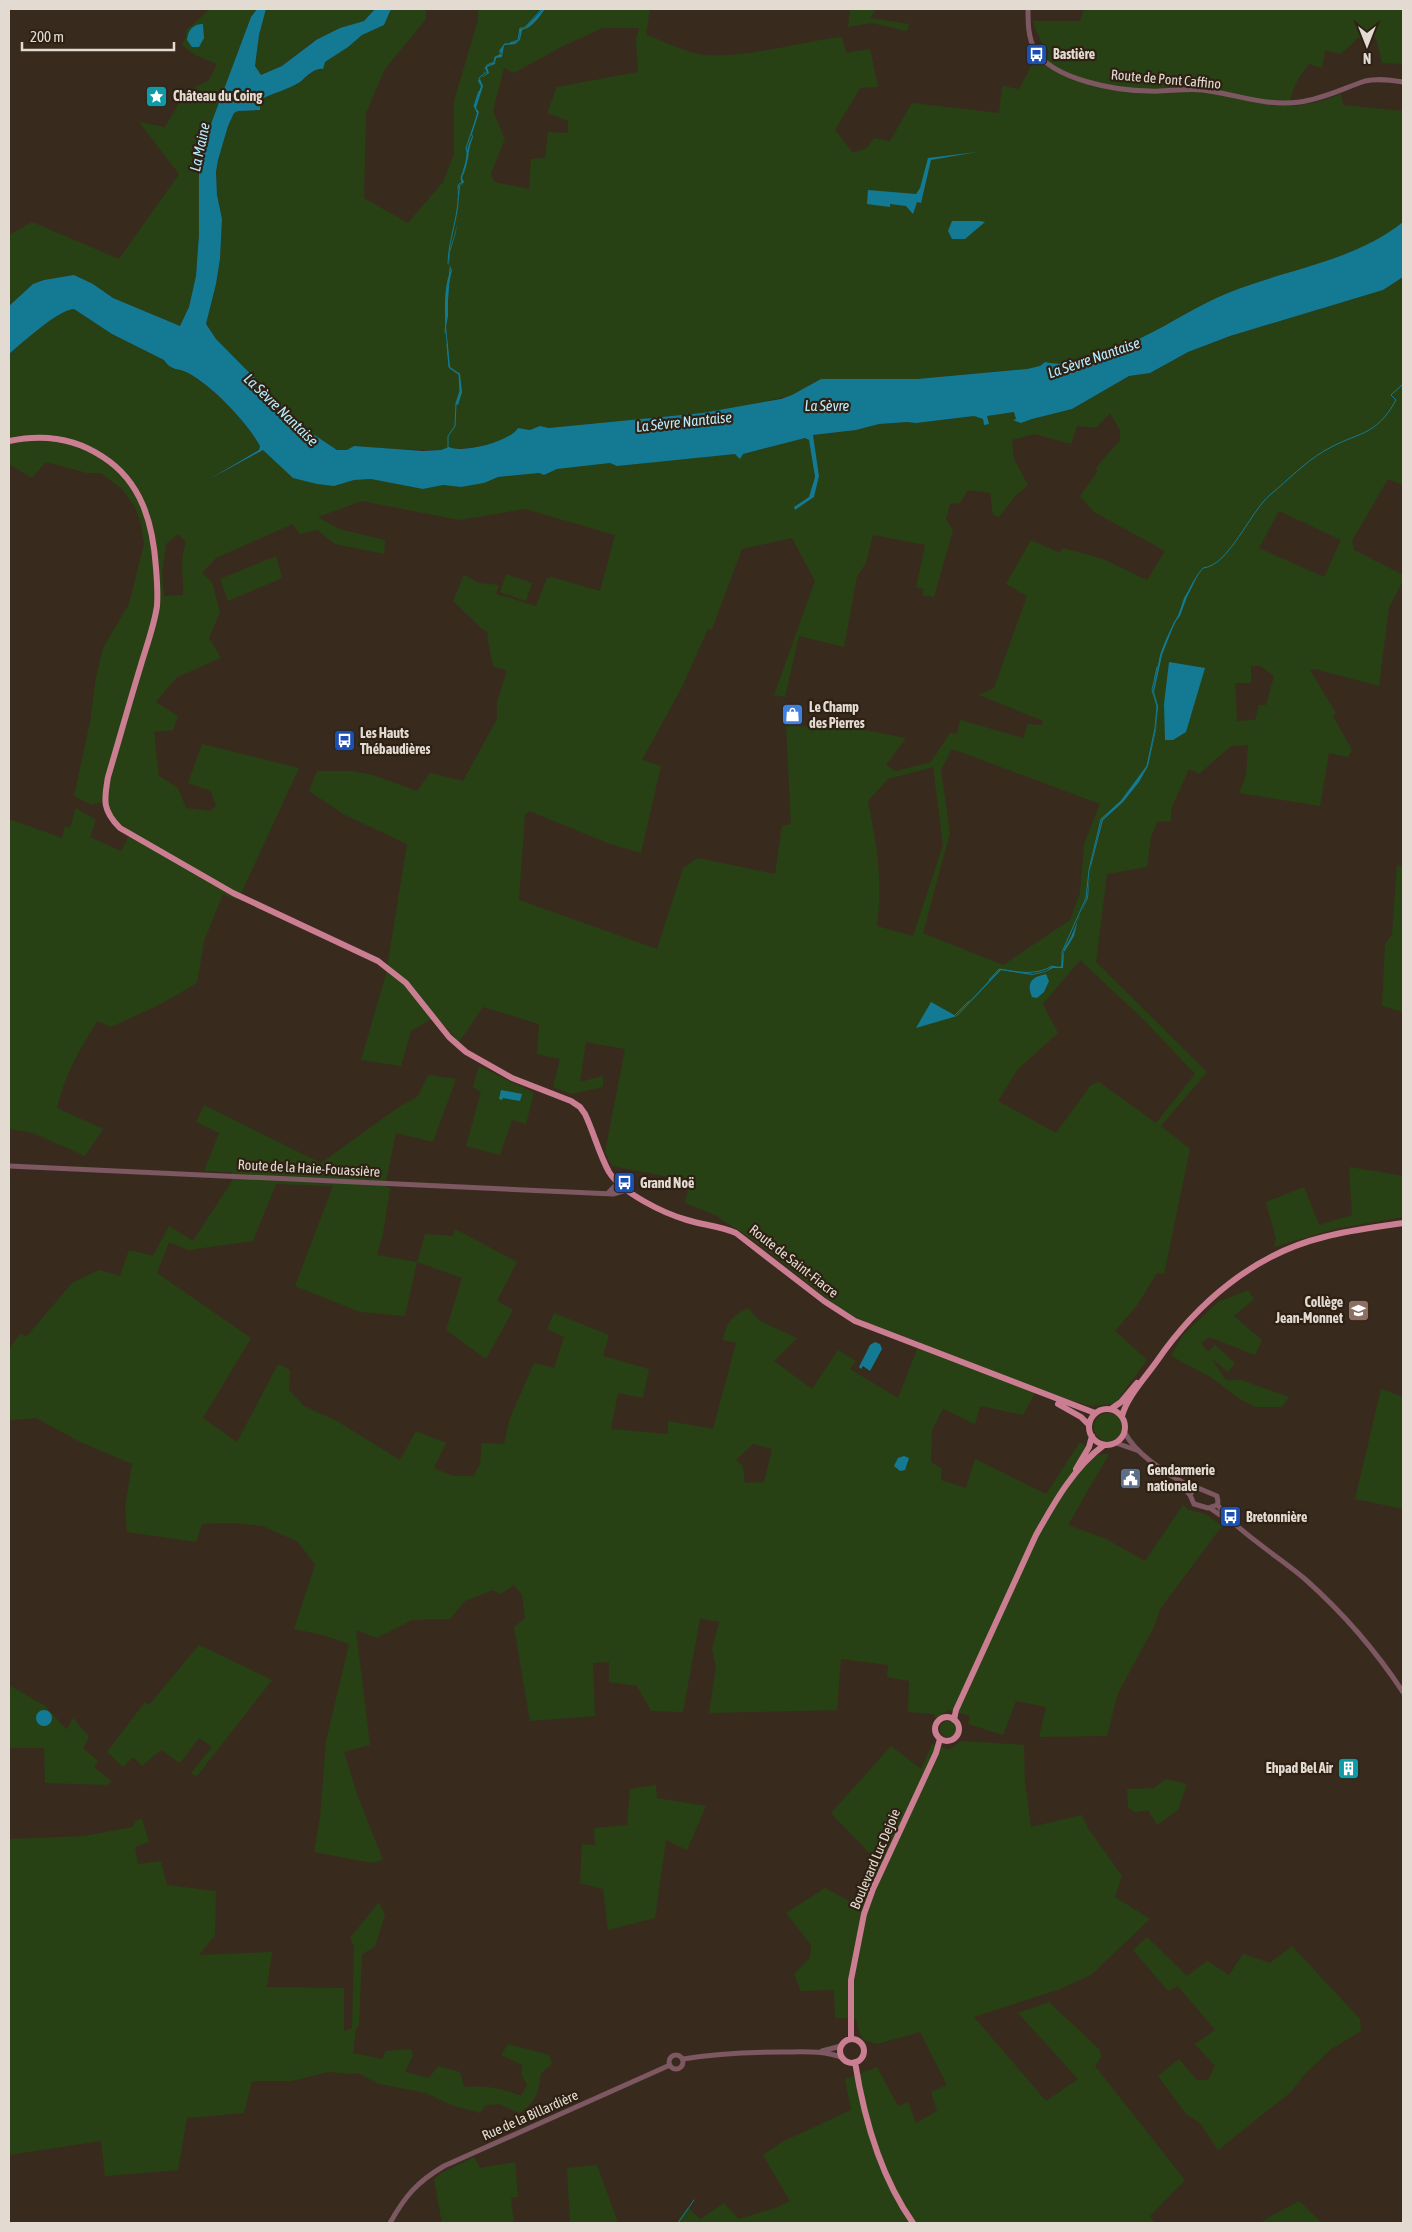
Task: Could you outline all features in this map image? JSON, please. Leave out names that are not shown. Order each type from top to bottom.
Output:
[{"type":"main road","name":"Route de Saint-Fiacre","points":[[9,441],[30,438],[55,438],[86,447],[111,462],[129,480],[144,505],[150,523],[155,555],[157,604],[108,776],[105,801],[110,818],[120,828],[233,893],[387,966],[412,989],[449,1037],[466,1052],[512,1078],[568,1099],[580,1106],[609,1171],[626,1190],[683,1219],[723,1228],[736,1233],[824,1301],[856,1321],[986,1370],[1040,1394],[1095,1413]]},
{"type":"main road","points":[[1111,1409],[1121,1402],[1188,1322],[1217,1293],[1249,1269],[1285,1249],[1323,1237],[1403,1223]]},
{"type":"main road","points":[[1122,1416],[1126,1405],[1159,1358]]},
{"type":"main road","name":"Route de Saint-Fiacre","points":[[1040,1394],[1081,1417],[1089,1425]]},
{"type":"main road","points":[[1103,1409],[1111,1409],[1122,1416],[1126,1424],[1125,1432],[1116,1444],[1104,1445],[1095,1441],[1089,1425],[1095,1413],[1103,1409]]},
{"type":"main road","points":[[954,1720],[956,1710],[1036,1535],[1089,1447],[1092,1436]]},
{"type":"main road","points":[[1068,1483],[1095,1451],[1104,1445]]},
{"type":"main road","points":[[947,1717],[954,1720],[959,1726],[959,1732],[954,1740],[940,1739],[936,1733],[936,1724],[956,1710]]},
{"type":"main road","name":"Boulevard Luc Dejoie","points":[[851,2039],[851,1980],[864,1914],[873,1889],[936,1753],[940,1739]]},
{"type":"main road","name":"Boulevard Luc Dejoie","points":[[936,1753],[947,1741]]},
{"type":"main road","points":[[851,2039],[858,2040],[864,2049],[863,2056],[855,2062],[847,2062],[840,2052],[841,2046],[851,2039]]},
{"type":"main road","points":[[855,2062],[863,2105],[876,2149],[897,2196],[914,2223]]},
{"type":"street","name":"Route de Pont Caffino","points":[[1028,9],[1030,33],[1034,48],[1048,64],[1068,75],[1104,85],[1151,91],[1177,89],[1204,90],[1252,100],[1288,104],[1320,98],[1367,81],[1403,82]]},
{"type":"street","name":"Route de la Haie-Fouassière","points":[[9,1166],[608,1193],[619,1193],[626,1190]]},
{"type":"street","points":[[608,1193],[618,1183]]},
{"type":"street","points":[[1125,1432],[1129,1440],[1141,1452],[1178,1480],[1195,1489],[1214,1494],[1218,1498],[1217,1504]]},
{"type":"street","points":[[1116,1444],[1141,1452]]},
{"type":"street","points":[[1178,1480],[1194,1504],[1210,1508],[1241,1529],[1305,1580],[1369,1645],[1403,1692]]},
{"type":"street","points":[[1190,1496],[1195,1489]]},
{"type":"street","points":[[1210,1508],[1217,1504]]},
{"type":"street","points":[[1217,1504],[1241,1529]]},
{"type":"street","points":[[816,2052],[841,2046]]},
{"type":"street","points":[[683,2059],[683,2066],[680,2069],[673,2069],[670,2065],[670,2061],[674,2056],[683,2059],[714,2053],[816,2052],[832,2054],[843,2058]]},
{"type":"street","name":"Rue de la Billardière","points":[[390,2223],[406,2196],[424,2178],[444,2166],[670,2065]]},
{"type":"green space","points":[[210,9],[257,9],[251,17],[199,156],[199,234],[196,276],[189,307],[180,326],[113,298],[93,284],[74,275],[44,280],[33,284],[9,306],[9,235],[32,222],[119,259],[179,174],[139,122],[165,127],[185,93],[209,80],[217,64],[195,55],[182,45],[186,37],[186,30]]},
{"type":"green space","points":[[266,9],[375,9],[364,21],[340,28],[312,42],[282,66],[261,76],[255,66],[259,35]]},
{"type":"green space","points":[[391,9],[426,9],[426,19],[385,69],[366,113],[364,198],[408,223],[443,182],[454,154],[454,101],[478,20],[478,9],[650,9],[646,35],[684,50],[705,55],[757,52],[842,37],[846,53],[870,49],[878,87],[860,88],[835,130],[853,153],[867,148],[874,138],[890,141],[912,103],[999,113],[1002,86],[1019,89],[1033,63],[1047,54],[1032,21],[1080,21],[1084,9],[1403,9],[1403,64],[1382,63],[1376,38],[1358,38],[1341,54],[1325,50],[1322,68],[1309,64],[1302,73],[1292,95],[1291,106],[1322,101],[1341,94],[1343,105],[1403,111],[1403,222],[1384,236],[1363,247],[1318,264],[1228,293],[1154,332],[1122,346],[1073,362],[1060,364],[1045,362],[1040,366],[1027,369],[917,379],[821,379],[792,395],[755,404],[702,413],[549,428],[540,426],[530,430],[518,428],[507,438],[467,448],[416,450],[354,446],[347,450],[337,450],[304,428],[216,339],[206,324],[220,259],[222,219],[217,195],[216,172],[228,126],[234,113],[238,111],[260,110],[260,100],[297,84],[362,35],[384,25]],"holes":[[[603,28],[639,28],[636,39],[638,72],[557,87],[547,113],[568,121],[568,133],[548,132],[545,158],[531,159],[529,189],[494,182],[491,173],[505,139],[493,111],[504,68],[514,73],[563,46]]]},
{"type":"green space","points":[[850,9],[876,9],[870,18],[909,24],[907,31],[871,23],[848,27]]},
{"type":"green space","points":[[1403,277],[1403,485],[1388,479],[1352,541],[1354,550],[1403,575],[1403,581],[1389,607],[1379,686],[1315,669],[1310,670],[1336,713],[1333,716],[1352,750],[1348,757],[1329,753],[1320,806],[1239,793],[1246,776],[1248,745],[1231,746],[1199,774],[1189,769],[1171,809],[1171,821],[1157,822],[1151,837],[1147,867],[1107,874],[1096,962],[1207,1072],[1161,1126],[1190,1149],[1164,1274],[1157,1273],[1138,1304],[1115,1331],[1147,1360],[1115,1404],[1089,1406],[1037,1389],[1023,1415],[980,1406],[975,1424],[943,1409],[932,1430],[931,1462],[942,1469],[941,1480],[966,1488],[975,1459],[1046,1494],[1080,1442],[1098,1455],[1109,1454],[1068,1525],[1106,1539],[1145,1561],[1183,1505],[1189,1510],[1205,1514],[1222,1526],[1160,1609],[1154,1627],[1118,1693],[1107,1736],[1039,1737],[1046,1707],[1016,1701],[1003,1735],[968,1724],[970,1716],[949,1710],[935,1718],[934,1714],[908,1712],[909,1681],[887,1677],[888,1665],[841,1659],[837,1710],[709,1713],[716,1667],[712,1649],[719,1622],[700,1619],[683,1712],[651,1711],[637,1686],[609,1682],[609,1662],[593,1663],[595,1716],[530,1721],[514,1627],[525,1618],[522,1595],[514,1585],[501,1594],[493,1590],[465,1601],[450,1619],[412,1620],[377,1638],[356,1630],[370,1745],[344,1752],[358,1797],[383,1860],[372,1863],[314,1852],[320,1818],[326,1741],[349,1644],[323,1635],[294,1629],[315,1565],[298,1542],[263,1526],[231,1523],[202,1524],[196,1542],[127,1532],[125,1508],[132,1464],[78,1441],[36,1418],[9,1420],[9,1349],[20,1334],[27,1336],[72,1283],[99,1270],[120,1276],[129,1250],[153,1256],[169,1226],[193,1241],[232,1181],[232,1172],[204,1171],[219,1133],[196,1122],[204,1105],[321,1163],[399,1107],[418,1096],[428,1075],[456,1079],[433,1142],[396,1133],[385,1186],[390,1188],[383,1234],[377,1255],[417,1262],[405,1316],[360,1312],[295,1286],[333,1186],[276,1184],[253,1241],[188,1250],[169,1242],[157,1273],[251,1338],[203,1418],[237,1442],[278,1364],[290,1370],[289,1390],[304,1406],[337,1421],[400,1460],[416,1431],[446,1443],[434,1468],[453,1476],[474,1476],[480,1464],[482,1443],[504,1444],[510,1418],[534,1363],[554,1368],[564,1337],[547,1329],[554,1313],[609,1335],[603,1356],[649,1369],[643,1398],[618,1393],[611,1429],[668,1434],[668,1421],[713,1429],[736,1343],[723,1340],[724,1334],[731,1320],[748,1308],[760,1321],[797,1338],[774,1361],[812,1389],[838,1350],[856,1361],[850,1369],[898,1398],[920,1342],[867,1323],[839,1308],[762,1246],[715,1215],[685,1203],[690,1181],[612,1166],[605,1152],[625,1049],[586,1042],[580,1082],[603,1076],[603,1087],[571,1094],[553,1087],[560,1059],[537,1054],[539,1024],[483,1007],[459,1042],[436,1016],[411,1031],[401,1066],[361,1060],[386,974],[407,844],[345,815],[309,791],[317,771],[352,771],[373,775],[417,791],[430,773],[463,781],[497,719],[497,702],[507,671],[493,666],[487,636],[489,633],[482,629],[453,601],[464,575],[479,583],[499,585],[496,594],[536,606],[547,578],[551,577],[600,591],[615,535],[525,509],[459,520],[362,501],[318,517],[339,529],[385,540],[384,554],[335,544],[317,530],[300,534],[293,524],[216,558],[202,573],[212,582],[220,612],[209,638],[221,658],[177,677],[156,702],[178,716],[173,730],[154,732],[159,776],[178,788],[186,808],[210,811],[216,806],[211,791],[188,783],[202,744],[299,768],[238,900],[223,894],[204,941],[197,983],[163,1003],[111,1027],[97,1021],[79,1052],[68,1074],[57,1108],[103,1129],[85,1156],[33,1133],[9,1129],[9,819],[62,838],[65,826],[70,828],[76,808],[96,820],[90,837],[121,851],[131,832],[113,818],[107,800],[92,805],[74,796],[103,648],[129,604],[144,544],[141,523],[135,507],[123,490],[101,473],[87,473],[46,462],[32,478],[9,464],[9,354],[50,320],[67,310],[74,309],[112,334],[164,360],[172,367],[190,374],[210,388],[239,416],[260,446],[259,450],[209,480],[263,450],[334,486],[354,480],[371,479],[423,489],[443,485],[461,487],[484,483],[498,477],[539,473],[544,475],[557,469],[610,463],[617,466],[715,454],[743,454],[804,438],[809,440],[815,477],[809,497],[794,507],[795,510],[814,497],[819,476],[813,435],[856,430],[879,424],[916,423],[974,416],[983,419],[984,425],[986,416],[1015,412],[1016,420],[1021,423],[1072,409],[1129,376],[1150,373],[1188,352],[1230,336],[1383,290]],"holes":[[[1110,413],[1120,430],[1120,440],[1095,469],[1098,471],[1080,496],[1094,512],[1165,551],[1147,580],[1103,559],[1063,548],[1060,553],[1031,540],[1006,584],[1027,596],[994,688],[979,695],[1043,721],[1042,725],[1028,724],[1023,738],[960,720],[957,734],[950,733],[931,762],[896,771],[886,765],[906,738],[829,723],[829,727],[786,726],[791,824],[782,826],[775,874],[698,858],[683,868],[657,949],[519,900],[525,815],[529,811],[610,844],[641,853],[661,766],[642,760],[683,685],[708,629],[712,629],[742,549],[792,538],[815,581],[774,695],[785,697],[799,636],[844,647],[857,576],[866,563],[873,535],[925,545],[916,588],[924,589],[922,595],[934,597],[953,530],[946,519],[950,504],[960,503],[968,490],[990,493],[993,515],[999,517],[1016,495],[1028,485],[1014,459],[1012,440],[1034,434],[1071,444],[1077,426],[1096,428]],[[1279,511],[1341,540],[1324,577],[1259,548]],[[178,534],[186,542],[182,563],[183,595],[164,596],[162,573],[166,544]],[[1251,666],[1260,666],[1274,676],[1266,705],[1259,705],[1255,720],[1237,721],[1235,683],[1251,683]],[[952,749],[1100,804],[1084,844],[1080,893],[1070,920],[1003,965],[923,933],[950,833],[941,770]],[[933,767],[943,845],[913,936],[877,926],[879,909],[878,863],[868,801],[888,779]],[[1080,960],[1145,1021],[1195,1074],[1156,1123],[1099,1082],[1091,1085],[1056,1133],[998,1101],[1018,1069],[1058,1033],[1043,1004]],[[753,1444],[772,1449],[764,1482],[745,1483],[743,1466],[736,1460]]]},
{"type":"green space","points":[[276,556],[282,578],[228,601],[220,579]]},
{"type":"green space","points":[[506,574],[532,583],[526,601],[500,592]]},
{"type":"green space","points":[[1397,865],[1403,866],[1403,1012],[1382,1006],[1385,945],[1392,934]]},
{"type":"green space","points":[[479,1066],[534,1093],[526,1124],[512,1120],[500,1155],[466,1146],[481,1092],[473,1087]]},
{"type":"green space","points":[[1349,1167],[1403,1176],[1403,1217],[1334,1229],[1274,1247],[1276,1239],[1266,1202],[1304,1187],[1319,1225],[1352,1215]]},
{"type":"green space","points":[[455,1229],[517,1262],[497,1301],[513,1310],[486,1359],[446,1330],[462,1278],[417,1262],[425,1234],[453,1236]]},
{"type":"green space","points":[[1248,1290],[1254,1299],[1234,1316],[1262,1340],[1255,1355],[1209,1337],[1201,1343],[1208,1352],[1215,1345],[1235,1363],[1228,1372],[1211,1358],[1226,1380],[1241,1380],[1289,1397],[1282,1407],[1256,1407],[1238,1398],[1212,1378],[1171,1356],[1182,1336],[1218,1302]]},
{"type":"green space","points":[[1381,1389],[1403,1397],[1403,1509],[1355,1499]]},
{"type":"green space","points":[[1108,1413],[1118,1417],[1122,1427],[1118,1437],[1108,1441],[1098,1437],[1094,1427],[1098,1417]]},
{"type":"green space","points":[[199,1645],[272,1680],[197,1776],[191,1773],[212,1747],[199,1738],[180,1763],[161,1750],[142,1766],[133,1757],[123,1767],[107,1752],[145,1702],[149,1705]]},
{"type":"green space","points":[[9,1685],[45,1706],[67,1730],[73,1718],[89,1737],[83,1748],[98,1761],[94,1767],[112,1782],[106,1785],[45,1783],[44,1748],[9,1748]]},
{"type":"green space","points":[[948,1721],[956,1729],[948,1737],[940,1729]]},
{"type":"green space","points":[[961,1741],[1024,1745],[1025,1782],[1031,1827],[1082,1815],[1088,1828],[1122,1876],[1115,1897],[1150,1919],[1091,1975],[1060,1989],[974,2017],[1046,2101],[1078,2079],[1018,2013],[1049,2002],[1099,2049],[1102,2056],[1095,2066],[1185,2180],[1150,2216],[1155,2223],[678,2223],[678,2220],[688,2207],[700,2219],[724,2203],[739,2219],[778,2207],[790,2201],[763,2155],[782,2142],[851,2110],[845,2079],[877,2067],[898,2106],[908,2102],[916,2123],[937,2111],[931,2092],[947,2085],[920,2032],[877,2044],[863,2040],[856,2019],[835,2018],[834,1990],[801,1991],[794,1974],[810,1958],[811,1945],[786,1913],[825,1888],[853,1903],[874,1858],[831,1813],[891,1746],[921,1769],[932,1744],[949,1750]]},
{"type":"green space","points":[[1166,1779],[1187,1784],[1178,1810],[1157,1825],[1148,1810],[1136,1812],[1128,1808],[1127,1789],[1154,1788]]},
{"type":"green space","points":[[656,1785],[657,1798],[706,1806],[687,1850],[666,1840],[655,1918],[608,1930],[603,1889],[580,1883],[582,1844],[595,1845],[594,1828],[627,1825],[630,1789]]},
{"type":"green space","points":[[142,1819],[149,1842],[135,1847],[138,1864],[161,1861],[167,1885],[216,1891],[215,1935],[199,1955],[272,1952],[267,1987],[344,1988],[344,2031],[352,2028],[354,1946],[350,1938],[379,1902],[385,1915],[375,1947],[362,1954],[359,2026],[356,2028],[353,2053],[382,2059],[386,2051],[411,2049],[413,2055],[405,2072],[429,2078],[438,2066],[460,2072],[464,2087],[479,2086],[493,2088],[521,2096],[527,2085],[522,2076],[522,2065],[501,2055],[508,2044],[549,2055],[552,2064],[541,2073],[538,2091],[533,2101],[519,2113],[500,2104],[486,2105],[480,2113],[451,2105],[426,2093],[380,2084],[358,2073],[328,2072],[292,2081],[252,2081],[244,2113],[187,2118],[178,2170],[105,2176],[101,2141],[9,2155],[9,1839],[84,1836],[133,1827],[136,1820]]},
{"type":"green space","points":[[1147,1937],[1187,1976],[1207,1961],[1229,1975],[1243,1954],[1270,1963],[1292,1946],[1360,2019],[1361,2031],[1331,2049],[1304,2075],[1291,2092],[1218,2150],[1200,2123],[1186,2114],[1158,2076],[1179,2059],[1197,2080],[1208,2080],[1215,2066],[1195,2044],[1215,2030],[1178,1986],[1168,1991],[1133,1950]]},
{"type":"green space","points":[[474,2157],[480,2168],[515,2162],[518,2197],[511,2198],[514,2223],[442,2223],[434,2179],[443,2172]]},
{"type":"green space","points":[[597,2165],[618,2223],[570,2223],[567,2168]]},
{"type":"green space","points":[[1299,2201],[1322,2223],[1261,2223],[1264,2220]]},
{"type":"water","name":"La Sèvre","points":[[257,9],[266,9],[259,35],[255,66],[261,75],[282,66],[316,40],[340,28],[364,21],[375,9],[391,9],[384,25],[362,35],[325,62],[323,69],[314,71],[295,85],[260,100],[260,110],[238,111],[234,113],[228,126],[216,172],[217,195],[222,219],[220,259],[206,324],[216,339],[304,428],[337,450],[347,450],[354,446],[423,451],[441,450],[449,447],[465,449],[497,442],[514,433],[518,428],[530,430],[540,426],[549,428],[702,413],[781,399],[821,379],[917,379],[1027,369],[1040,366],[1045,362],[1060,364],[1073,362],[1127,344],[1154,332],[1228,293],[1363,247],[1384,236],[1403,222],[1403,277],[1383,290],[1230,336],[1188,352],[1150,373],[1129,376],[1072,409],[1021,423],[1013,420],[1016,419],[1014,412],[987,416],[989,424],[984,425],[983,419],[974,416],[916,423],[879,424],[856,430],[813,435],[819,476],[814,497],[795,510],[794,507],[809,497],[815,477],[809,440],[805,438],[743,454],[740,459],[735,454],[617,466],[610,463],[557,469],[544,475],[539,473],[498,477],[484,483],[461,487],[443,485],[423,489],[371,479],[354,480],[334,486],[317,484],[293,478],[263,450],[208,480],[259,450],[260,446],[238,416],[209,388],[190,374],[173,368],[164,360],[112,334],[74,309],[67,310],[50,320],[9,354],[9,306],[33,284],[44,280],[74,275],[93,284],[113,298],[180,326],[189,307],[196,276],[199,234],[199,156],[251,17]]},
{"type":"water","points":[[545,9],[532,25],[522,30],[520,40],[515,44],[504,45],[502,57],[496,58],[495,64],[487,67],[489,73],[481,78],[487,73],[485,67],[495,62],[495,57],[502,54],[500,51],[504,44],[519,40],[520,29],[525,28]]},
{"type":"water","points":[[203,24],[204,38],[199,47],[192,47],[187,40],[189,33],[194,26]]},
{"type":"water","points":[[480,79],[483,86],[476,108],[479,112],[472,134],[473,137],[466,168],[462,178],[464,182],[460,186],[458,204],[459,186],[462,183],[461,179],[477,113],[474,107],[481,86],[478,81]]},
{"type":"water","points":[[977,152],[931,160],[921,203],[917,202],[913,214],[906,206],[890,204],[890,207],[867,204],[868,190],[916,194],[920,188],[928,158]]},
{"type":"water","points":[[952,221],[985,222],[965,239],[952,239],[948,231]]},
{"type":"water","points":[[457,224],[456,232],[450,252],[449,262],[450,250]]},
{"type":"water","points":[[449,265],[452,270],[448,288],[446,326],[450,367],[460,374],[462,392],[458,405],[456,404],[460,391],[459,375],[449,368],[446,332],[445,304],[451,270]]},
{"type":"water","points":[[1198,575],[1180,616],[1175,622],[1162,655],[1154,692],[1158,706],[1156,730],[1148,766],[1139,782],[1123,802],[1103,820],[1090,869],[1102,819],[1122,800],[1147,766],[1156,727],[1157,705],[1153,691],[1160,655],[1174,622],[1178,617],[1184,598]]},
{"type":"water","points":[[1169,662],[1205,668],[1186,732],[1173,740],[1165,740],[1164,704]]},
{"type":"water","points":[[1090,875],[1088,898],[1081,913],[1087,898]]},
{"type":"water","points":[[1077,921],[1074,936],[1064,952],[1063,968],[1053,968],[1045,972],[1032,975],[1001,970],[957,1016],[916,1028],[931,1002],[956,1016],[1000,969],[1033,974],[1046,971],[1053,966],[1061,967],[1064,949]]},
{"type":"water","points":[[1046,974],[1049,981],[1044,992],[1037,998],[1032,997],[1030,984],[1037,977]]},
{"type":"water","points":[[501,1090],[522,1094],[520,1101],[499,1099]]},
{"type":"water","points":[[875,1342],[880,1344],[882,1349],[870,1371],[863,1366],[861,1369],[859,1367],[870,1345]]},
{"type":"water","points":[[904,1456],[909,1458],[905,1470],[900,1471],[894,1466],[898,1458]]},
{"type":"water","points":[[41,1710],[47,1710],[52,1715],[50,1724],[41,1726],[36,1721],[36,1715]]},
{"type":"waterway","points":[[510,43],[518,40],[520,28],[524,28],[542,9]]},
{"type":"waterway","points":[[485,69],[487,65],[494,62],[495,57],[500,55],[500,50],[506,43]]},
{"type":"waterway","points":[[479,81],[479,78],[486,72]]},
{"type":"waterway","points":[[474,106],[479,91]]},
{"type":"waterway","points":[[448,264],[458,206],[458,185],[462,182],[461,178],[468,156],[466,148],[475,122]]},
{"type":"waterway","points":[[445,333],[450,268]]},
{"type":"waterway","points":[[447,344],[449,367]]},
{"type":"waterway","points":[[448,448],[448,436],[455,426],[456,403],[460,391],[459,373]]},
{"type":"waterway","points":[[1059,968],[1062,966],[1062,952],[1086,898],[1089,870],[1101,819],[1121,801],[1147,766],[1155,728],[1157,706],[1152,690],[1157,667],[1159,666],[1167,639],[1195,579],[1203,568],[1213,565],[1222,558],[1263,502],[1296,472],[1324,451],[1373,428],[1381,421],[1396,400],[1391,395],[1403,384]]},
{"type":"waterway","points":[[989,980],[999,969],[1033,972],[1052,966],[1055,967]]},
{"type":"waterway","points":[[955,1015],[969,1001]]},
{"type":"waterway","points":[[678,2223],[694,2200]]},
{"type":"place","name":"Bastière","points":[[1037,54]]},
{"type":"place","name":"Château du Coing","points":[[157,96]]},
{"type":"place","name":"Le Champ des Pierres","points":[[793,715]]},
{"type":"place","name":"Les Hauts Thébaudières","points":[[344,741]]},
{"type":"place","name":"Grand Noë","points":[[624,1183]]},
{"type":"place","name":"Collège Jean-Monnet","points":[[1359,1310]]},
{"type":"place","name":"Gendarmerie nationale","points":[[1131,1478]]},
{"type":"place","name":"Bretonnière","points":[[1230,1517]]},
{"type":"place","name":"Ehpad Bel Air","points":[[1349,1768]]},
{"type":"water label","name":"La Maine","points":[[200,147]]},
{"type":"water label","name":"La Sèvre Nantaise","points":[[1094,358]]},
{"type":"water label","name":"La Sèvre Nantaise","points":[[281,410]]},
{"type":"water label","name":"La Sèvre Nantaise","points":[[684,422]]}]
